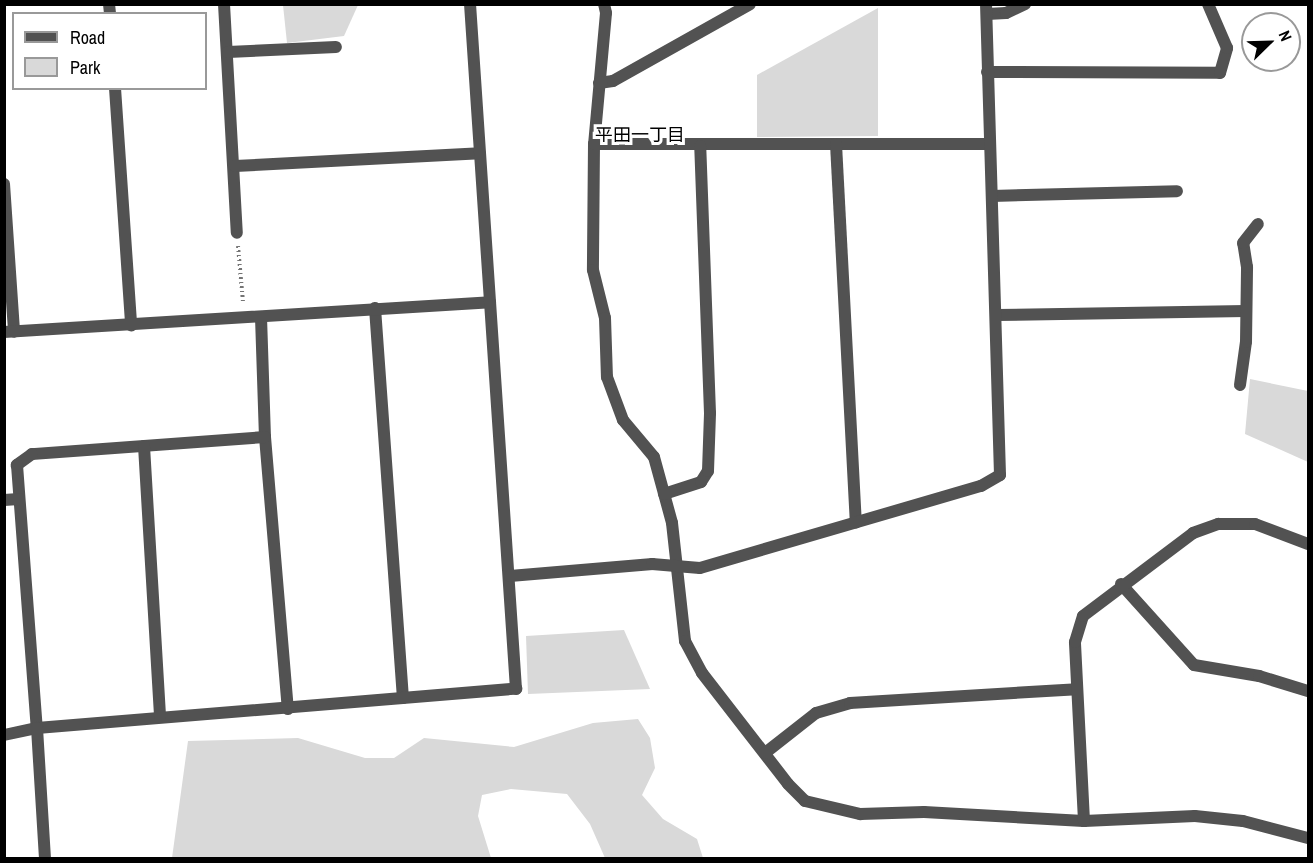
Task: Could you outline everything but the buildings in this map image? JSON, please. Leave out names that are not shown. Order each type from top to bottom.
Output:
[{"type":"street","points":[[224,4],[235,166],[237,233]]},
{"type":"street","points":[[4,735],[37,728],[516,689],[470,4]]},
{"type":"street","points":[[604,4],[606,13],[594,144],[593,270],[605,318],[607,377],[623,420],[654,457],[679,567],[679,608],[685,641],[702,673],[805,801],[834,811],[1084,821],[1195,816],[1243,821],[1308,838]]},
{"type":"street","points":[[598,83],[612,81],[750,4]]},
{"type":"street","points":[[510,576],[652,564],[700,568],[981,486],[1000,475],[997,315],[986,9],[1006,13],[1025,4]]},
{"type":"street","points":[[987,72],[1220,73],[1227,48],[1208,4]]},
{"type":"street","points":[[228,52],[336,47]]},
{"type":"street","points":[[115,90],[131,325]]},
{"type":"street","points":[[594,144],[700,146],[990,144]]},
{"type":"street","points":[[836,144],[856,522]]},
{"type":"street","points":[[664,494],[701,482],[708,471],[710,401],[700,146]]},
{"type":"street","points":[[235,166],[480,153]]},
{"type":"street","points":[[4,184],[9,332],[490,302]]},
{"type":"street","points":[[992,196],[1177,192]]},
{"type":"street","points":[[1240,385],[1247,267],[1243,243],[1258,224]]},
{"type":"street","points":[[375,308],[403,698]]},
{"type":"street","points":[[997,315],[1246,311]]},
{"type":"street","points":[[261,317],[265,437],[288,709]]},
{"type":"street","points":[[45,858],[17,465],[32,454],[265,437]]},
{"type":"street","points":[[144,446],[160,717]]},
{"type":"street","points":[[4,500],[19,499]]},
{"type":"street","points":[[1084,821],[1075,642],[1083,616],[1121,584],[1193,533],[1218,524],[1255,524],[1308,544]]},
{"type":"street","points":[[1121,584],[1194,665],[1259,676],[1308,691]]},
{"type":"street","points":[[765,753],[816,713],[850,703],[1077,688]]},
{"type":"path","points":[[237,233],[244,317]]},
{"type":"green space","points":[[283,4],[358,5],[344,36],[287,43]]},
{"type":"green space","points":[[878,8],[878,136],[757,137],[757,75]]},
{"type":"green space","points":[[1250,379],[1308,391],[1308,462],[1245,434]]},
{"type":"green space","points":[[624,630],[650,689],[528,694],[526,636]]},
{"type":"green space","points":[[638,719],[650,738],[655,768],[642,795],[663,819],[697,839],[703,858],[605,858],[590,824],[567,794],[511,789],[482,795],[478,816],[491,858],[172,858],[188,741],[298,738],[365,758],[394,758],[424,738],[514,747],[593,723]]},
{"type":"district","name":"平田一丁目","points":[[640,135]]}]
